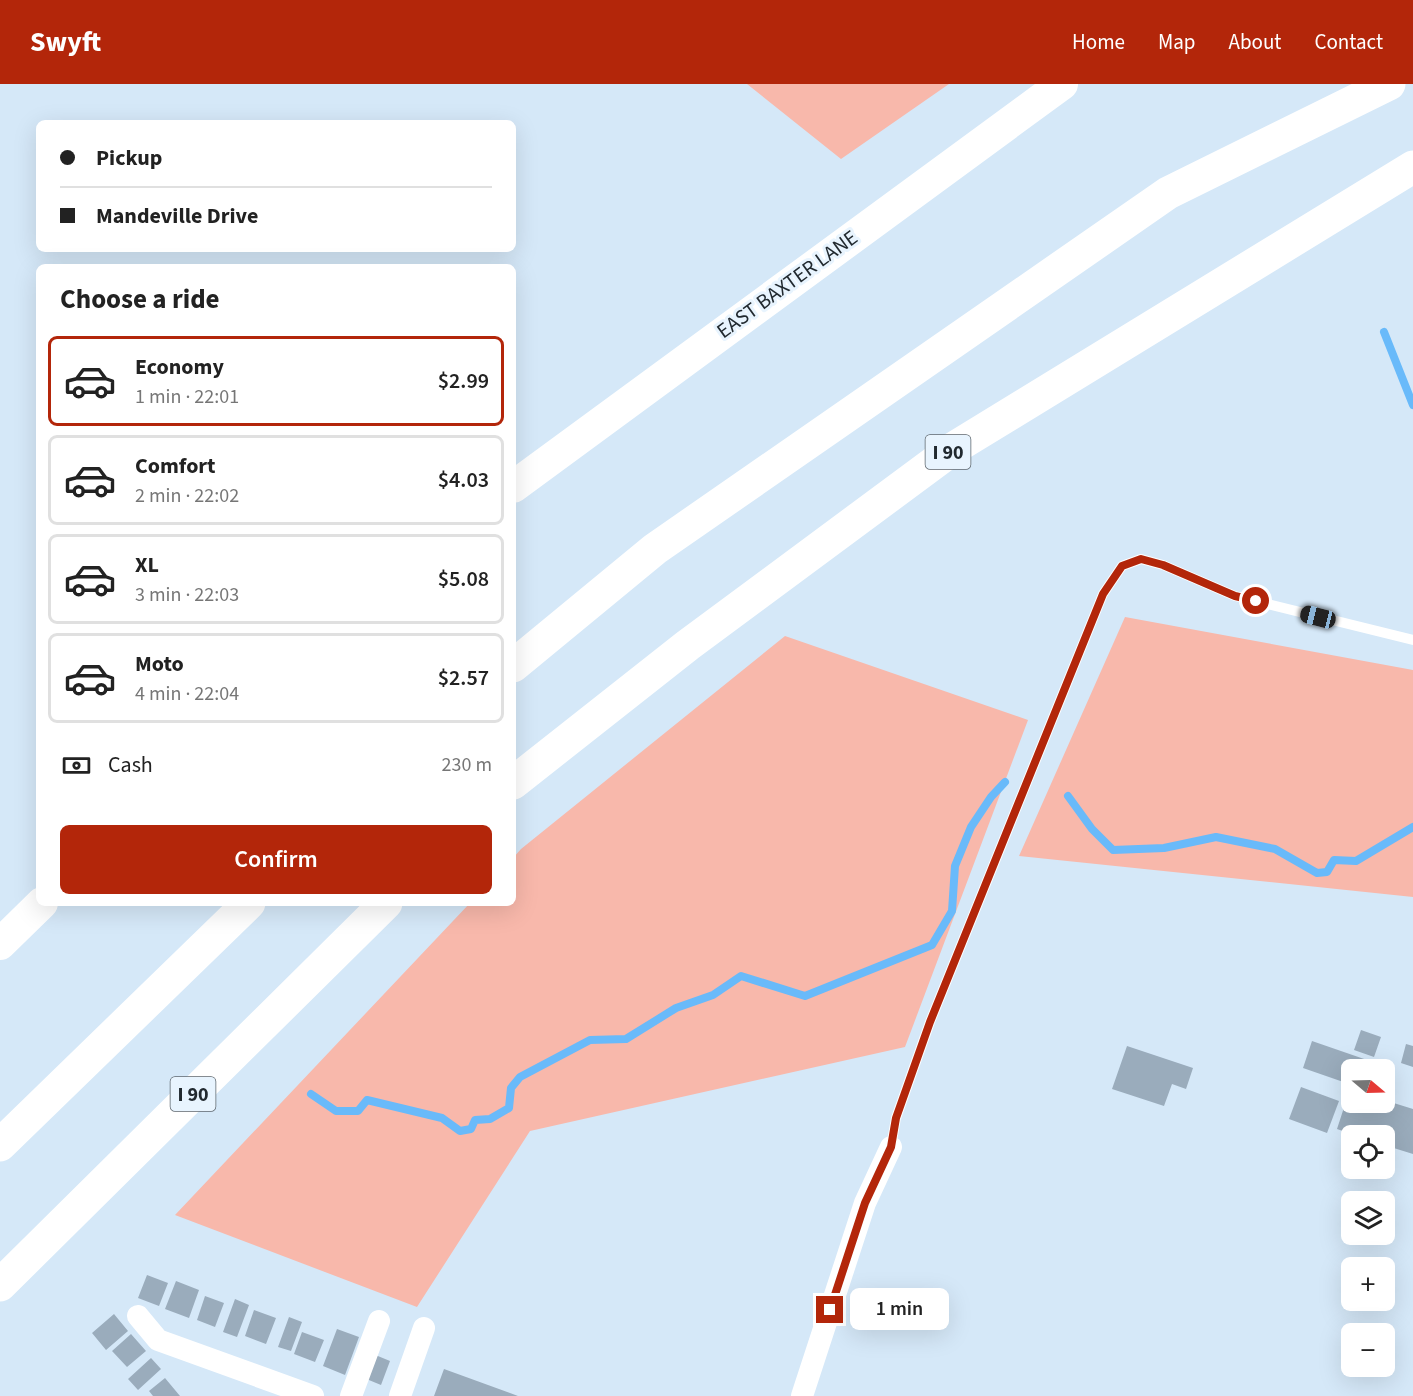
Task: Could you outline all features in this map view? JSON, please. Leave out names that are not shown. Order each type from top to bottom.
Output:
[{"type":"highway","points":[[516,664],[655,549],[1168,193],[1389,84]]},
{"type":"highway","name":"I 90","points":[[516,781],[688,645],[954,448],[1413,166]]},
{"type":"highway","points":[[0,1145],[246,906]]},
{"type":"highway","name":"I 90","points":[[0,1286],[383,906]]},
{"type":"highway","points":[[0,1306],[92,1195]]},
{"type":"main road","name":"EAST BAXTER LANE","points":[[516,485],[1062,84]]},
{"type":"main road","points":[[0,944],[39,906]]},
{"type":"street","points":[[802,1396],[865,1203],[891,1147]]},
{"type":"street","points":[[138,1316],[158,1340],[312,1396]]},
{"type":"street","points":[[351,1396],[379,1321]]},
{"type":"street","points":[[400,1396],[424,1328]]},
{"type":"lane","points":[[891,1147],[896,1118],[930,1022],[1103,594],[1122,566],[1141,559],[1163,565],[1235,596],[1413,639]]},
{"type":"shaded area","points":[[747,84],[949,84],[841,159]]},
{"type":"shaded area","points":[[1125,617],[1413,670],[1413,897],[1019,856]]},
{"type":"shaded area","points":[[785,636],[1028,720],[905,1047],[530,1131],[417,1307],[175,1215],[467,906],[516,906],[516,855]]},
{"type":"building","points":[[1361,1030],[1381,1037],[1374,1057],[1354,1050]]},
{"type":"building","points":[[1312,1041],[1364,1059],[1341,1059],[1341,1081],[1303,1068]]},
{"type":"building","points":[[1406,1044],[1413,1046],[1413,1067],[1401,1063]]},
{"type":"building","points":[[1127,1046],[1193,1068],[1186,1089],[1172,1084],[1164,1106],[1112,1089]]},
{"type":"building","points":[[1301,1087],[1339,1101],[1327,1133],[1289,1119]]},
{"type":"building","points":[[1395,1103],[1413,1109],[1413,1154],[1395,1148],[1395,1125],[1341,1125],[1341,1130],[1337,1129],[1342,1113],[1395,1113]]},
{"type":"building","points":[[147,1275],[168,1283],[159,1306],[138,1298]]},
{"type":"building","points":[[176,1281],[199,1290],[189,1318],[165,1309]]},
{"type":"building","points":[[205,1296],[224,1303],[215,1327],[197,1320]]},
{"type":"building","points":[[235,1299],[249,1305],[237,1337],[223,1332]]},
{"type":"building","points":[[254,1310],[276,1318],[266,1344],[245,1336]]},
{"type":"building","points":[[114,1314],[128,1331],[106,1350],[92,1333]]},
{"type":"building","points":[[289,1317],[302,1322],[291,1351],[278,1347]]},
{"type":"building","points":[[337,1329],[359,1337],[345,1375],[323,1366]]},
{"type":"building","points":[[302,1332],[324,1340],[315,1362],[294,1354]]},
{"type":"building","points":[[131,1334],[146,1351],[127,1367],[112,1351]]},
{"type":"building","points":[[373,1354],[390,1361],[381,1385],[364,1378]]},
{"type":"building","points":[[151,1358],[161,1369],[138,1390],[128,1379]]},
{"type":"building","points":[[444,1369],[518,1396],[434,1396]]},
{"type":"building","points":[[165,1378],[180,1396],[153,1396],[149,1391]]},
{"type":"waterway","points":[[1384,332],[1413,405]]},
{"type":"waterway","points":[[311,1094],[336,1111],[358,1111],[367,1100],[442,1118],[460,1131],[471,1129],[475,1120],[490,1119],[509,1108],[511,1088],[520,1077],[590,1040],[626,1039],[676,1008],[713,995],[741,976],[805,996],[932,945],[952,911],[955,866],[971,827],[991,797],[1005,782]]},
{"type":"waterway","points":[[1068,796],[1092,829],[1113,850],[1164,848],[1216,837],[1275,849],[1317,873],[1327,872],[1334,860],[1356,861],[1413,827]]},
{"type":"route","points":[[830,1310],[865,1203],[891,1147],[896,1118],[930,1022],[1103,594],[1122,566],[1141,559],[1163,565],[1235,596],[1256,601]]}]
